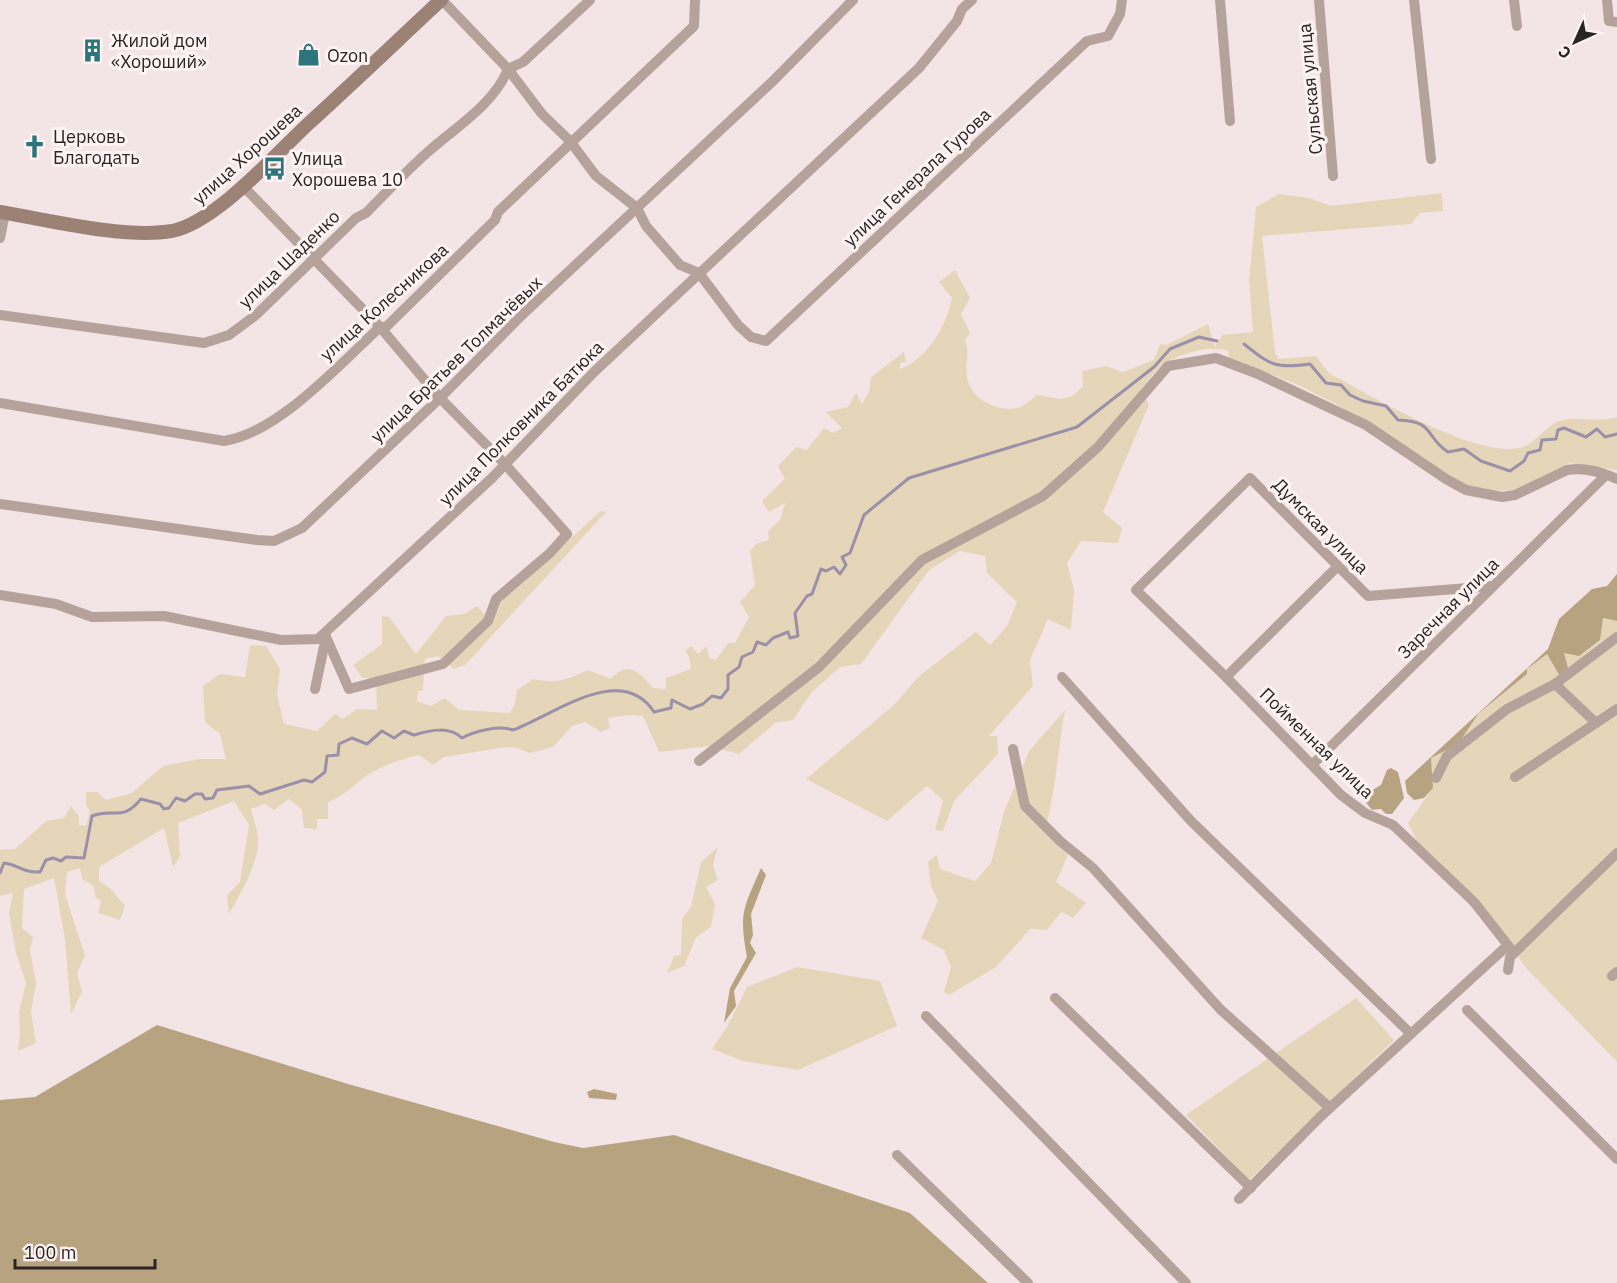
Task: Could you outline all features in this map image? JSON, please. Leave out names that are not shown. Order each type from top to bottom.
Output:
[{"type":"main road","name":"улица Хорошева","points":[[2,213],[108,230],[171,231],[191,226],[243,186],[441,0]]},
{"type":"street","points":[[441,0],[508,69],[542,114],[570,141],[596,176],[638,208],[646,226],[680,265],[699,273]]},
{"type":"street","name":"улица Шаденко","points":[[0,315],[204,343],[229,335],[256,315],[313,259],[501,85],[508,69],[523,62],[590,0]]},
{"type":"street","name":"улица Колесникова","points":[[0,402],[224,441],[239,439],[274,422],[380,327],[386,327],[448,268],[495,220],[498,212],[570,141],[619,100],[694,26],[695,0]]},
{"type":"street","name":"улица Братьев Толмачёвых","points":[[0,504],[274,541],[302,528],[323,511],[440,398],[523,314],[773,81],[853,0]]},
{"type":"street","name":"улица Полковника Батюка","points":[[322,638],[492,478],[504,463],[699,273],[919,68],[957,21],[962,9],[972,0]]},
{"type":"street","name":"улица Генерала Гурова","points":[[699,273],[738,325],[751,337],[766,341],[1087,41],[1108,36],[1120,14],[1122,0]]},
{"type":"street","points":[[1220,0],[1230,121]]},
{"type":"street","name":"Сульская улица","points":[[1319,0],[1333,176]]},
{"type":"street","points":[[1414,0],[1431,159]]},
{"type":"street","points":[[1514,0],[1517,26]]},
{"type":"street","points":[[1607,0],[1613,22]]},
{"type":"street","points":[[243,186],[380,327],[440,398],[504,463],[567,534],[550,553],[496,598],[488,621],[443,664],[349,689],[322,638]]},
{"type":"street","points":[[0,238],[2,213]]},
{"type":"street","points":[[699,761],[819,668],[922,560],[1043,496],[1098,447],[1168,366],[1216,358],[1258,374],[1366,425],[1466,490],[1488,495],[1515,495],[1567,470],[1585,469],[1617,479]]},
{"type":"street","name":"Заречная улица","points":[[1313,764],[1606,475]]},
{"type":"street","name":"Думская улица","points":[[1136,590],[1250,478],[1368,596],[1493,586]]},
{"type":"street","points":[[1226,677],[1337,567]]},
{"type":"street","name":"Пойменная улица","points":[[1136,590],[1226,677],[1341,795],[1365,813],[1393,825],[1474,902],[1510,950]]},
{"type":"street","points":[[0,595],[56,604],[92,617],[164,616],[281,640],[322,638]]},
{"type":"street","points":[[315,689],[322,638]]},
{"type":"street","points":[[1436,778],[1447,756],[1507,709],[1555,684],[1617,638]]},
{"type":"street","points":[[1062,677],[1191,821],[1410,1033]]},
{"type":"street","points":[[1555,684],[1596,723]]},
{"type":"street","points":[[1515,777],[1617,709]]},
{"type":"street","points":[[1013,749],[1025,806],[1060,841],[1093,868],[1220,1009],[1329,1108]]},
{"type":"street","points":[[1239,1199],[1329,1108],[1410,1033],[1510,950],[1617,853]]},
{"type":"street","points":[[1509,970],[1510,950]]},
{"type":"street","points":[[1055,998],[1251,1188]]},
{"type":"street","points":[[1467,1010],[1617,1159]]},
{"type":"street","points":[[926,1016],[1186,1283]]},
{"type":"street","points":[[897,1155],[1028,1283]]},
{"type":"shaded area","points":[[1442,193],[1443,211],[1420,213],[1411,224],[1262,236],[1275,352],[1278,359],[1316,356],[1329,373],[1397,410],[1455,436],[1483,445],[1506,449],[1525,446],[1562,420],[1617,417],[1617,470],[1570,463],[1517,490],[1487,491],[1468,486],[1456,481],[1336,404],[1296,384],[1229,358],[1228,351],[1212,349],[1184,354],[1160,367],[1141,389],[1149,405],[1103,512],[1122,528],[1118,543],[1081,541],[1067,563],[1074,590],[1071,630],[1048,619],[1030,660],[1033,686],[989,736],[997,736],[998,754],[954,801],[943,831],[935,830],[943,800],[927,786],[887,821],[806,779],[894,705],[918,677],[976,632],[990,645],[1007,626],[1017,602],[987,573],[985,556],[960,551],[929,570],[861,664],[840,667],[812,692],[793,720],[775,723],[739,754],[710,746],[659,752],[643,716],[629,715],[608,718],[610,728],[601,732],[585,722],[572,726],[553,747],[530,753],[513,747],[444,757],[433,765],[419,755],[398,761],[372,772],[344,794],[328,802],[328,819],[317,819],[317,829],[304,828],[302,810],[289,799],[274,810],[265,804],[251,809],[258,837],[256,856],[249,877],[229,914],[227,895],[240,882],[249,825],[234,801],[178,823],[180,856],[173,867],[164,828],[99,867],[99,881],[110,888],[125,906],[120,920],[98,913],[101,901],[95,897],[94,886],[82,879],[80,868],[67,872],[65,894],[85,956],[77,973],[82,992],[71,1014],[65,939],[54,878],[24,889],[22,928],[33,937],[30,950],[36,983],[31,1012],[36,1043],[18,1051],[19,1012],[26,983],[16,953],[9,913],[13,893],[0,896],[0,850],[15,849],[46,821],[64,818],[71,806],[79,816],[79,825],[86,826],[90,811],[86,806],[86,792],[97,792],[106,800],[132,793],[163,766],[200,759],[226,759],[220,734],[205,722],[203,686],[220,674],[245,677],[250,645],[266,646],[280,669],[277,694],[284,724],[317,731],[335,714],[343,719],[357,709],[377,710],[376,678],[363,678],[353,665],[382,644],[382,616],[389,617],[416,654],[446,616],[464,614],[477,606],[487,617],[496,599],[560,541],[572,537],[601,511],[606,512],[465,665],[454,669],[438,656],[425,659],[423,690],[418,691],[417,701],[431,706],[445,698],[459,710],[510,713],[515,704],[517,690],[533,679],[561,680],[588,670],[611,679],[622,670],[633,670],[653,688],[666,689],[666,678],[691,669],[689,656],[685,651],[691,646],[698,654],[707,646],[709,658],[716,660],[728,643],[735,643],[749,617],[740,602],[755,585],[750,551],[756,544],[769,540],[768,531],[780,520],[785,503],[769,512],[762,501],[785,479],[778,466],[796,447],[807,450],[824,428],[833,433],[842,428],[826,412],[848,407],[856,393],[862,404],[869,392],[871,377],[904,352],[906,362],[900,363],[900,369],[910,364],[927,349],[945,320],[952,298],[939,282],[955,270],[970,298],[961,314],[970,333],[965,340],[969,385],[979,398],[993,406],[1018,408],[1037,395],[1060,399],[1073,396],[1083,386],[1082,371],[1106,366],[1123,372],[1154,360],[1160,344],[1166,345],[1208,324],[1215,347],[1222,335],[1253,332],[1249,281],[1256,207],[1279,194],[1309,198],[1331,206]]},
{"type":"shaded area","points":[[1617,574],[1617,621],[1603,618],[1600,640],[1579,656],[1564,653],[1568,668],[1559,675],[1547,654],[1527,669],[1527,674],[1479,713],[1458,744],[1431,758],[1433,788],[1424,798],[1414,800],[1407,793],[1405,781],[1548,649],[1559,619],[1592,589],[1607,586]]},
{"type":"shaded area","points":[[1603,618],[1617,621],[1617,1062],[1527,969],[1467,889],[1418,843],[1408,823],[1433,788],[1431,758],[1458,744],[1479,713],[1527,674],[1527,669],[1547,654],[1558,675],[1563,653]]},
{"type":"shaded area","points":[[1065,710],[1046,826],[1068,855],[1056,882],[1086,903],[1073,918],[1061,912],[1047,930],[1030,929],[996,967],[949,995],[944,992],[951,967],[944,950],[921,938],[938,901],[931,886],[928,862],[937,855],[940,869],[975,881],[991,863],[1004,812],[1029,751]]},
{"type":"shaded area","points":[[1391,768],[1398,772],[1404,798],[1392,814],[1386,814],[1381,809],[1372,810],[1363,799],[1369,792],[1381,785],[1387,770]]},
{"type":"shaded area","points":[[718,847],[713,865],[718,880],[706,887],[715,904],[711,927],[696,937],[684,966],[667,973],[674,956],[681,955],[682,919],[691,907],[701,862]]},
{"type":"shaded area","points":[[761,868],[766,875],[751,914],[753,935],[750,943],[756,953],[734,991],[736,1006],[724,1023],[730,988],[747,957],[743,930],[744,911]]},
{"type":"shaded area","points":[[797,967],[880,981],[897,1026],[798,1070],[743,1061],[712,1049],[728,1025],[747,987]]},
{"type":"shaded area","points":[[1356,998],[1394,1040],[1249,1180],[1186,1115]]},
{"type":"shaded area","points":[[157,1025],[348,1084],[554,1142],[583,1148],[674,1135],[910,1213],[988,1283],[0,1283],[0,1100],[35,1097]]},
{"type":"shaded area","points":[[594,1089],[617,1094],[616,1100],[589,1098],[587,1092]]},
{"type":"waterway","points":[[0,873],[4,863],[40,872],[46,860],[53,858],[61,861],[66,857],[84,858],[92,816],[123,813],[141,799],[160,804],[164,809],[169,808],[176,798],[185,801],[195,794],[202,794],[205,799],[213,798],[217,790],[249,786],[260,794],[304,780],[312,782],[325,772],[327,756],[338,755],[339,744],[352,738],[367,744],[382,731],[394,738],[404,731],[414,735],[446,730],[462,738],[487,730],[501,728],[513,730],[566,705],[605,692],[624,691],[640,698],[654,712],[671,708],[672,700],[690,709],[703,704],[712,696],[721,698],[728,689],[728,675],[739,667],[742,657],[753,652],[757,642],[766,645],[773,638],[788,632],[790,638],[798,636],[795,613],[807,596],[812,594],[821,569],[826,571],[834,567],[840,574],[846,565],[842,557],[850,553],[864,515],[909,478],[1077,427],[1154,367],[1170,349],[1199,337],[1217,341]]},
{"type":"waterway","points":[[1244,344],[1260,357],[1274,364],[1289,366],[1310,364],[1326,383],[1341,385],[1350,395],[1363,401],[1386,406],[1398,420],[1418,423],[1448,452],[1464,449],[1481,461],[1510,471],[1524,461],[1528,453],[1540,450],[1542,440],[1556,439],[1558,430],[1564,428],[1586,437],[1597,429],[1605,437],[1617,434]]},
{"type":"place","name":"Жилой дом «Хороший»","points":[[93,50]]},
{"type":"place","name":"Ozon","points":[[309,55]]},
{"type":"place","name":"Церковь Благодать","points":[[35,146]]},
{"type":"place","name":"Улица Хорошева 10","points":[[274,168]]}]
